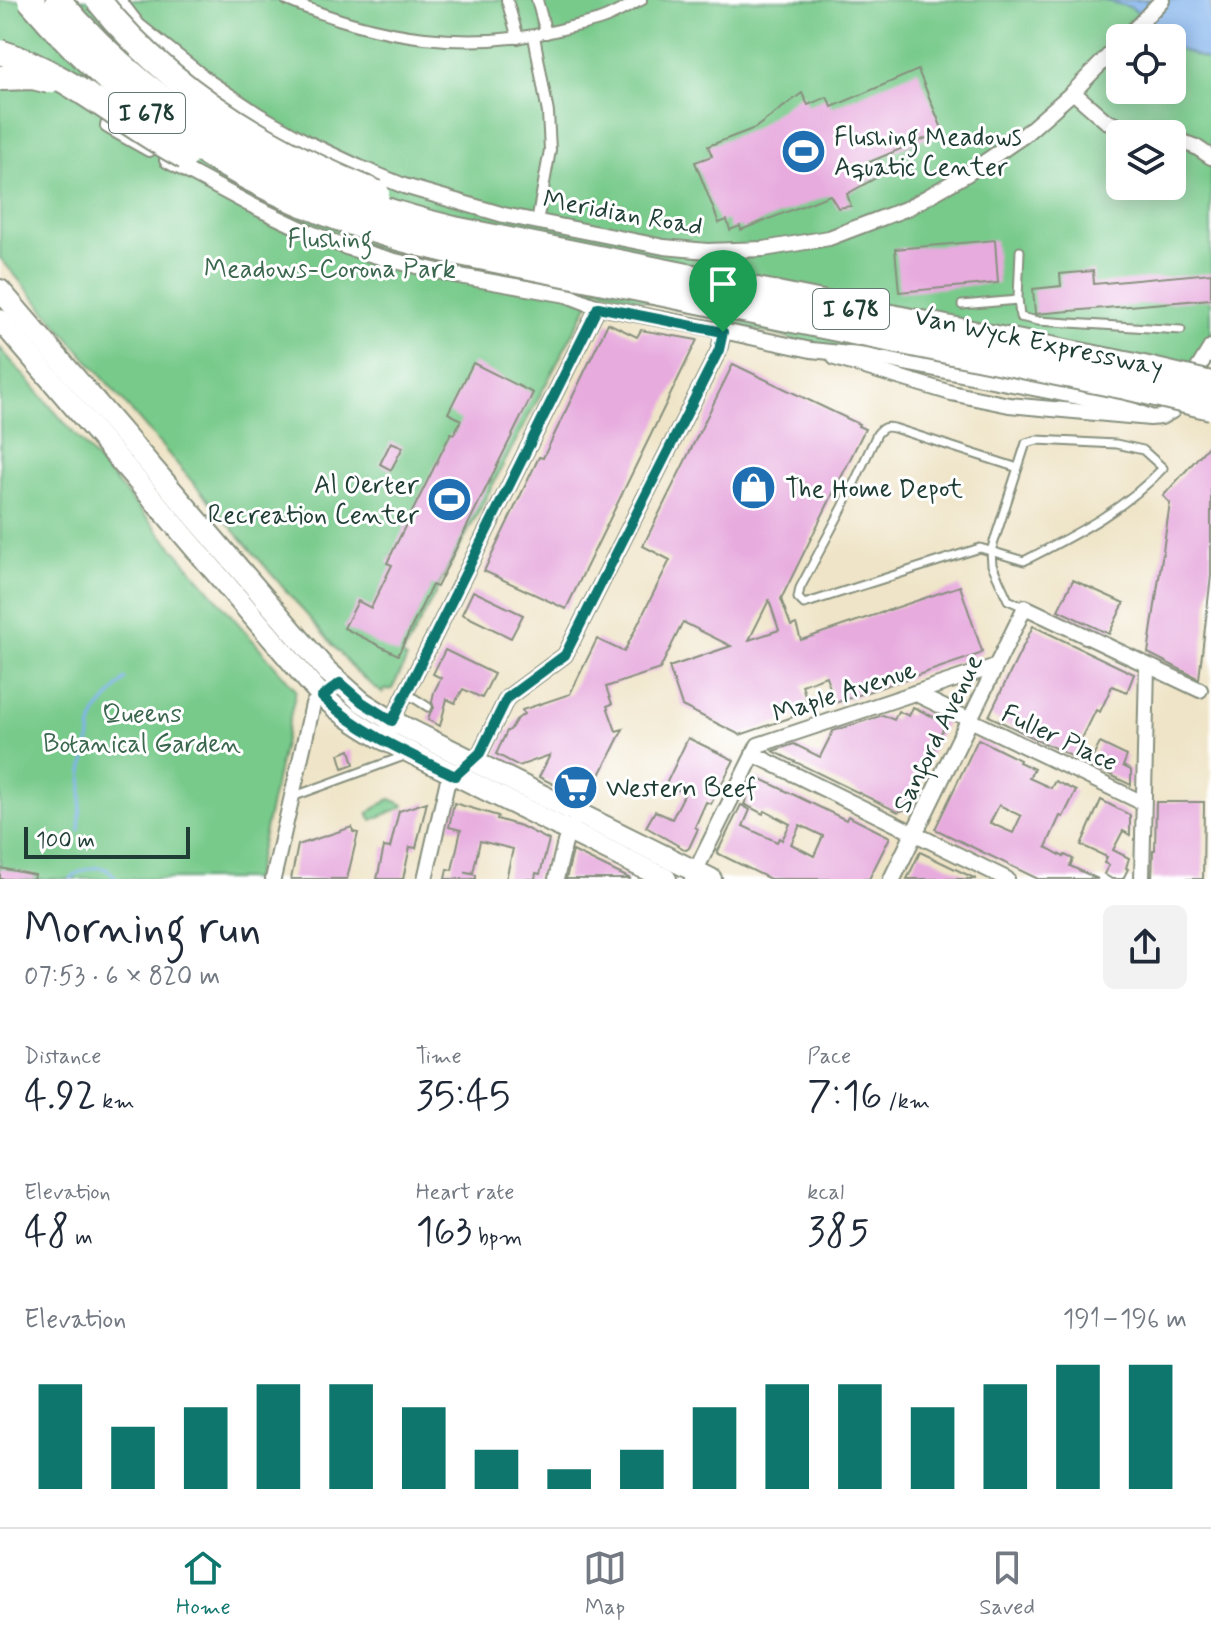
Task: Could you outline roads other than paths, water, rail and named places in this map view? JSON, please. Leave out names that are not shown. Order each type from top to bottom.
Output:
[{"type":"highway","name":"Van Wyck Expressway","points":[[30,0],[82,57],[156,120],[219,163],[287,198],[358,226],[450,251],[1068,375],[1211,407]]},
{"type":"highway","name":"Van Wyck Expressway","points":[[58,0],[97,42],[184,114],[239,149],[296,178],[364,205],[491,237],[1116,362],[1211,384]]},
{"type":"highway","points":[[98,0],[141,48],[169,73],[211,105],[258,134],[336,176],[491,237]]},
{"type":"highway","points":[[0,52],[54,74],[144,134]]},
{"type":"highway","points":[[0,78],[33,77],[53,83],[215,172],[287,198]]},
{"type":"main road","points":[[0,290],[327,671],[411,753],[666,879]]},
{"type":"main road","points":[[0,320],[322,697],[347,718],[471,761],[699,876]]},
{"type":"street","name":"Meridian Road","points":[[118,0],[138,26],[210,83],[307,143],[358,167],[404,186],[482,210],[664,247],[707,251],[764,249],[829,238],[908,208],[967,174],[1023,136],[1106,58]]},
{"type":"street","points":[[287,0],[358,27],[444,41],[492,41],[534,36],[601,19],[641,0]]},
{"type":"street","points":[[507,0],[518,38]]},
{"type":"street","points":[[537,0],[546,33]]},
{"type":"street","points":[[1140,24],[1162,0]]},
{"type":"street","points":[[138,26],[108,126],[249,204],[346,247],[459,276],[567,295],[598,307],[811,350],[869,356],[1105,402],[1156,417]]},
{"type":"street","points":[[534,36],[548,113],[550,150],[537,222]]},
{"type":"street","points":[[1073,92],[1106,121]]},
{"type":"street","points":[[1186,143],[1211,157]]},
{"type":"street","points":[[388,730],[598,307]]},
{"type":"street","points":[[425,879],[447,784],[480,753],[507,698],[565,655],[719,350],[723,332]]},
{"type":"street","points":[[811,350],[914,383],[1009,405],[1156,417],[1172,411],[1211,347]]},
{"type":"street","points":[[1025,607],[1200,690]]},
{"type":"street","name":"Sanford Avenue","points":[[892,879],[1025,607]]},
{"type":"street","name":"Maple Avenue","points":[[699,876],[758,745],[996,666]]},
{"type":"street","points":[[1142,879],[1147,666]]},
{"type":"street","points":[[273,879],[313,704],[340,683]]},
{"type":"street","name":"Fuller Place","points":[[914,693],[1143,803]]},
{"type":"street","points":[[753,754],[1007,879]]},
{"type":"street","points":[[556,879],[565,842],[577,813]]},
{"type":"lane","points":[[1020,251],[1020,317],[1038,321],[1181,330]]},
{"type":"lane","points":[[962,305],[1018,300]]},
{"type":"lane","points":[[1018,468],[887,426],[882,428],[800,588],[798,598],[804,604],[980,548],[991,551],[1024,561],[1095,524],[1146,486],[1163,468],[1143,450],[1116,444],[1037,440],[1026,443],[1018,468],[991,551],[992,565],[1008,600],[1025,607]]},
{"type":"lane","points":[[406,693],[428,707]]},
{"type":"lane","points":[[292,797],[411,753]]},
{"type":"water","points":[[1102,0],[1211,0],[1211,61],[1186,52],[1186,24],[1152,24],[1130,7]]},
{"type":"waterway","points":[[79,830],[83,771],[91,726],[96,713],[125,679]]},
{"type":"waterway","points":[[70,879],[94,868],[106,869],[116,879]]},
{"type":"place","name":"Flushing Meadows Aquatic Center","points":[[803,151]]},
{"type":"place","name":"The Home Depot","points":[[754,488]]},
{"type":"place","name":"Al Oerter Recreation Center","points":[[450,499]]},
{"type":"place","name":"Western Beef","points":[[575,787]]},
{"type":"park label","name":"Flushing Meadows-Corona Park","points":[[330,253]]},
{"type":"park label","name":"Queens Botanical Garden","points":[[142,728]]}]
